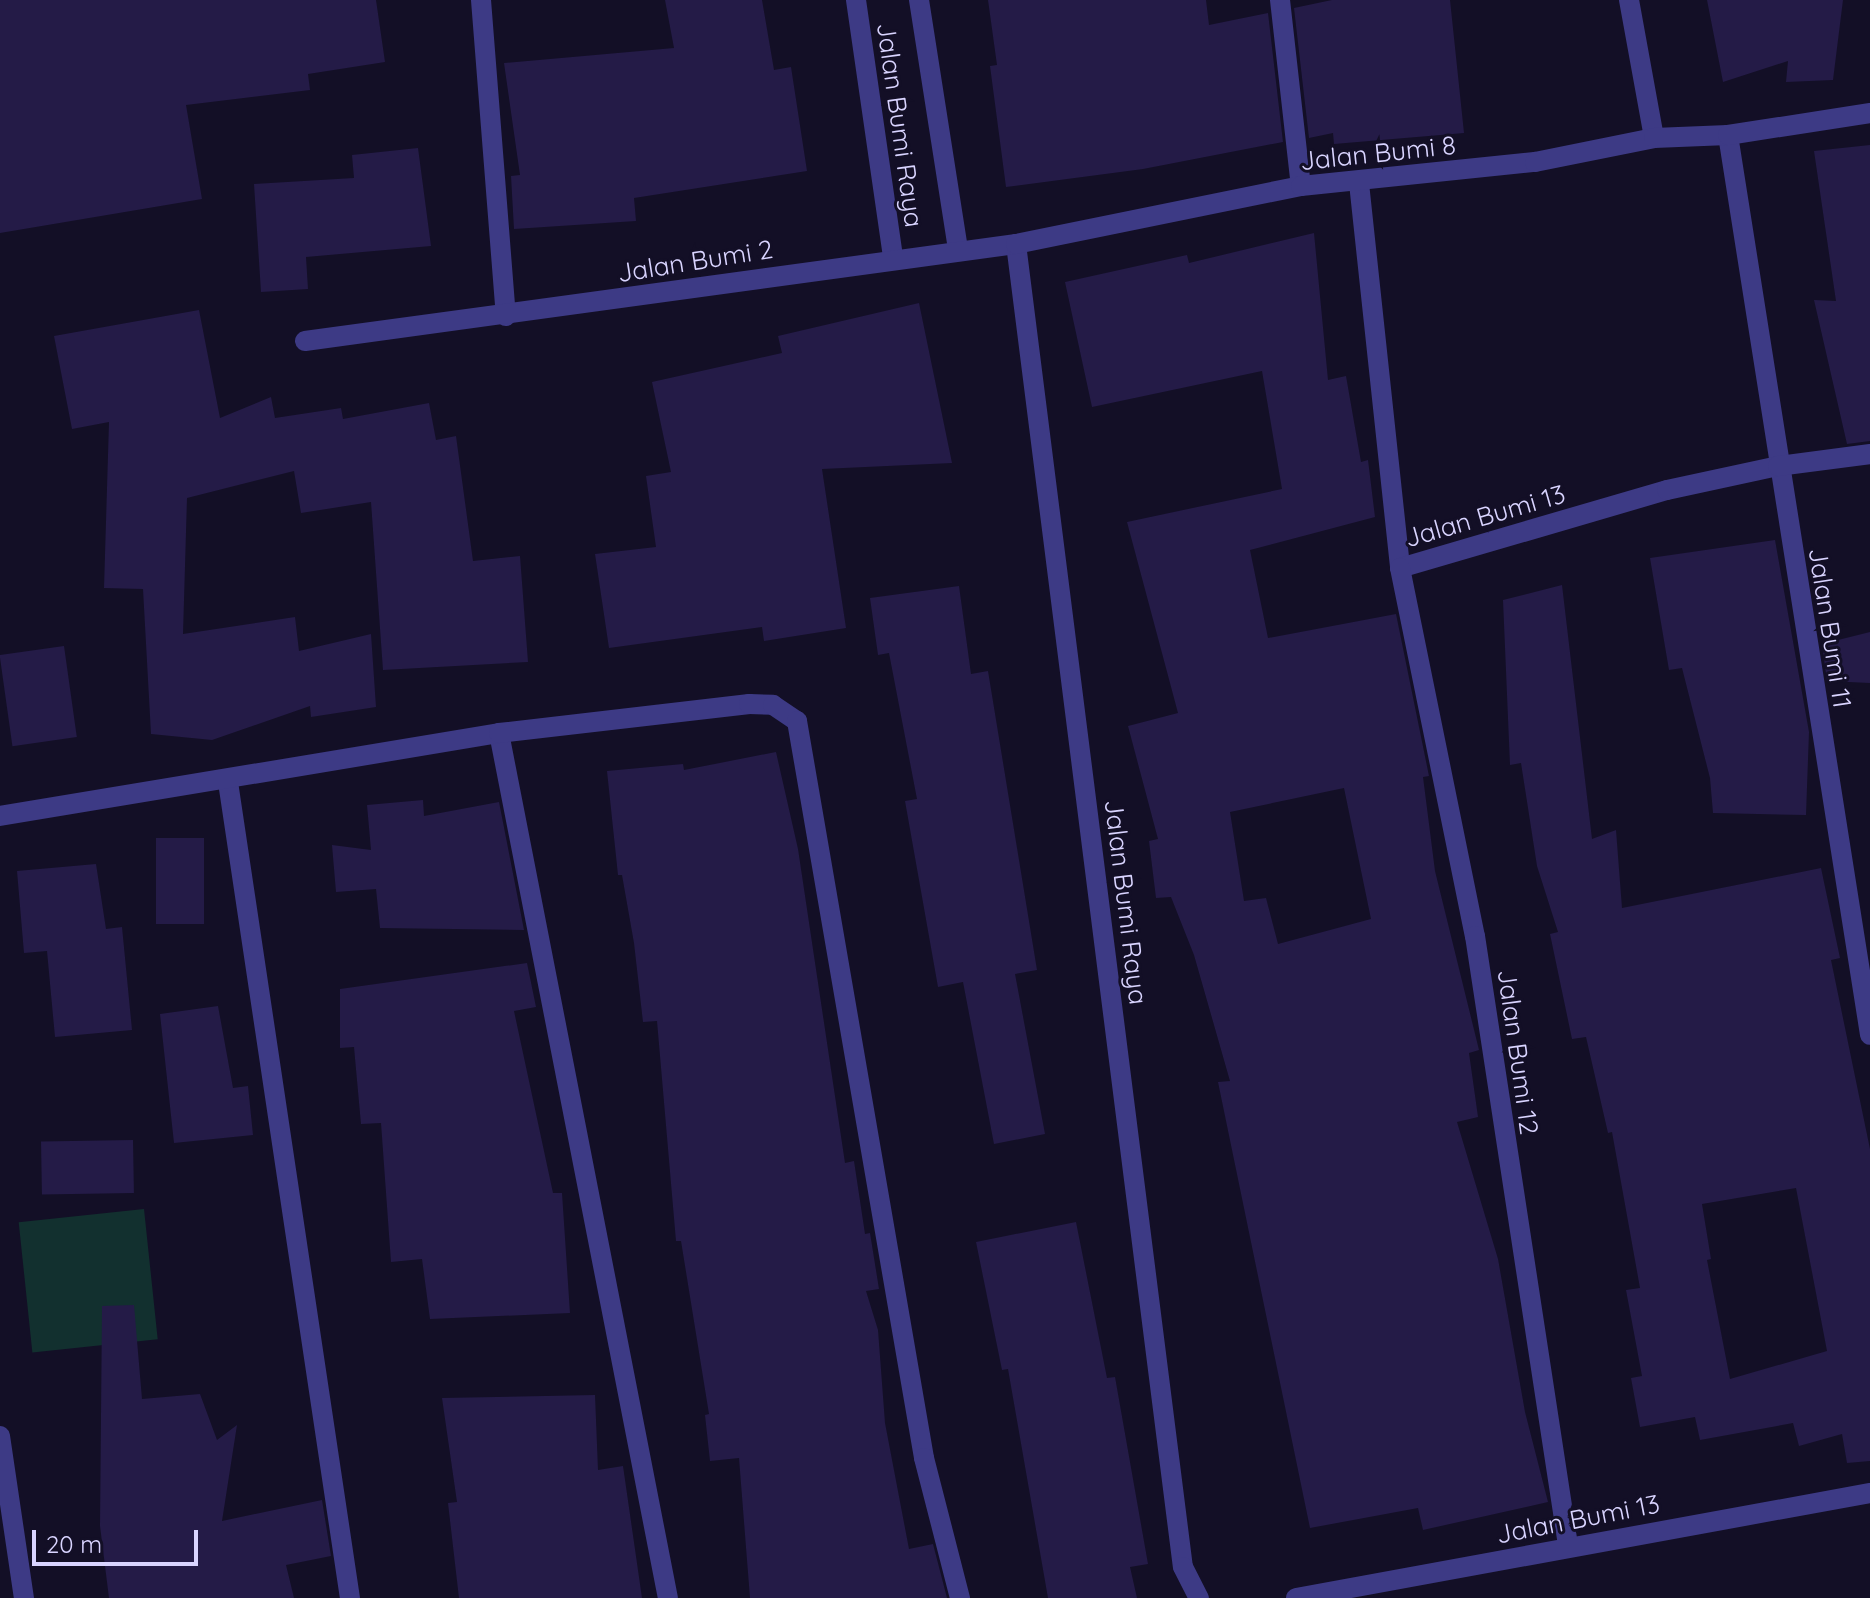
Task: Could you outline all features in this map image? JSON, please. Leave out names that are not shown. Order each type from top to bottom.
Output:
[{"type":"street","points":[[481,0],[506,316]]},
{"type":"street","name":"Jalan Bumi Raya","points":[[856,0],[893,257]]},
{"type":"street","name":"Jalan Bumi Raya","points":[[919,0],[958,250]]},
{"type":"street","points":[[1280,0],[1301,186]]},
{"type":"street","points":[[1629,0],[1654,138]]},
{"type":"street","name":"Jalan Bumi 8","points":[[893,257],[1016,244],[1301,186],[1359,183],[1535,162],[1654,138],[1728,135],[1870,113]]},
{"type":"street","name":"Jalan Bumi 11","points":[[1728,135],[1870,1035]]},
{"type":"street","name":"Jalan Bumi 13","points":[[1359,183],[1400,568],[1667,490],[1778,466],[1870,454]]},
{"type":"street","name":"Jalan Bumi Raya","points":[[1016,244],[1183,1567],[1199,1598]]},
{"type":"street","name":"Jalan Bumi 2","points":[[305,341],[506,316],[893,257]]},
{"type":"street","name":"Jalan Bumi 12","points":[[1400,568],[1473,921],[1568,1545]]},
{"type":"street","points":[[0,816],[228,782],[499,733],[749,704],[773,705],[797,721],[924,1458],[960,1598]]},
{"type":"street","points":[[499,733],[668,1598]]},
{"type":"street","points":[[228,782],[350,1598]]},
{"type":"street","points":[[0,1436],[24,1598]]},
{"type":"street","name":"Jalan Bumi 13","points":[[1296,1598],[1568,1545],[1870,1493]]},
{"type":"green space","points":[[144,1209],[158,1339],[32,1352],[19,1222]]},
{"type":"building","points":[[0,0],[376,0],[385,62],[308,74],[310,90],[186,105],[202,199],[0,233]]},
{"type":"building","points":[[665,0],[762,0],[774,70],[791,67],[807,171],[634,198],[636,221],[514,229],[511,176],[520,175],[504,63],[674,48]]},
{"type":"building","points":[[988,0],[1206,0],[1209,25],[1268,13],[1283,142],[1143,169],[1006,187],[990,66],[997,65]]},
{"type":"building","points":[[1332,0],[1450,0],[1464,133],[1334,144],[1333,133],[1309,138],[1294,8]]},
{"type":"building","points":[[1707,0],[1843,0],[1833,80],[1786,82],[1788,61],[1723,82]]},
{"type":"building","points":[[1870,145],[1870,441],[1847,444],[1814,300],[1836,301],[1814,151]]},
{"type":"building","points":[[418,148],[431,246],[306,257],[308,289],[261,292],[254,184],[354,178],[352,155]]},
{"type":"building","points":[[1314,233],[1328,380],[1346,376],[1361,462],[1368,460],[1375,517],[1250,550],[1268,638],[1396,614],[1429,776],[1423,777],[1435,871],[1479,1050],[1469,1053],[1478,1117],[1457,1122],[1498,1259],[1525,1412],[1548,1502],[1423,1530],[1418,1508],[1310,1528],[1218,1082],[1230,1081],[1194,955],[1171,897],[1156,898],[1149,841],[1158,839],[1128,726],[1178,713],[1127,522],[1282,489],[1262,371],[1092,407],[1065,282],[1187,255],[1189,263]],"holes":[[[1344,788],[1371,919],[1278,944],[1266,898],[1244,901],[1230,812]]]},
{"type":"building","points":[[919,303],[952,463],[822,469],[846,628],[764,641],[762,627],[609,648],[595,554],[656,547],[646,476],[671,472],[652,382],[782,353],[778,336]]},
{"type":"building","points":[[199,310],[220,418],[271,397],[275,418],[341,408],[343,419],[429,403],[436,440],[456,436],[473,561],[520,556],[528,662],[383,670],[371,502],[301,513],[294,471],[187,498],[183,634],[295,617],[299,651],[371,634],[376,707],[311,717],[310,706],[212,740],[151,734],[143,589],[104,588],[109,422],[72,429],[54,336]]},
{"type":"building","points":[[1775,540],[1809,732],[1806,815],[1713,813],[1710,778],[1682,668],[1669,670],[1650,558]]},
{"type":"building","points":[[1562,585],[1592,839],[1616,830],[1622,908],[1821,868],[1840,958],[1831,960],[1870,1149],[1870,1461],[1847,1463],[1842,1434],[1799,1446],[1793,1423],[1700,1440],[1695,1417],[1640,1427],[1631,1378],[1642,1376],[1626,1290],[1640,1288],[1612,1132],[1608,1133],[1586,1037],[1572,1039],[1550,934],[1558,932],[1537,866],[1521,763],[1510,765],[1503,600]],"holes":[[[1796,1188],[1827,1351],[1730,1379],[1707,1260],[1711,1259],[1702,1204]]]},
{"type":"building","points":[[959,586],[971,674],[988,671],[1037,970],[1015,974],[1045,1134],[994,1144],[963,982],[938,987],[905,801],[917,799],[889,653],[878,655],[870,598]]},
{"type":"building","points":[[1870,632],[1870,683],[1827,681],[1822,644]]},
{"type":"building","points":[[64,646],[77,737],[12,746],[0,655]]},
{"type":"building","points":[[776,752],[798,849],[845,1163],[854,1161],[865,1234],[870,1233],[879,1289],[866,1291],[878,1330],[885,1423],[909,1549],[933,1544],[947,1598],[750,1598],[739,1458],[710,1461],[705,1415],[709,1414],[681,1241],[676,1241],[657,1021],[643,1022],[634,943],[622,875],[618,875],[607,771],[683,764],[684,770]]},
{"type":"building","points":[[423,800],[424,816],[499,802],[524,930],[380,928],[376,889],[336,892],[332,845],[371,850],[367,805]]},
{"type":"building","points":[[156,838],[204,838],[204,924],[156,924]]},
{"type":"building","points":[[96,864],[106,929],[122,927],[132,1030],[55,1037],[47,951],[24,953],[17,871]]},
{"type":"building","points":[[527,963],[536,1007],[514,1011],[553,1193],[562,1193],[570,1313],[430,1319],[422,1259],[391,1262],[381,1123],[361,1124],[354,1047],[340,1048],[340,989]]},
{"type":"building","points":[[218,1006],[233,1088],[248,1086],[253,1135],[174,1143],[160,1014]]},
{"type":"building","points":[[133,1140],[134,1193],[42,1195],[41,1142]]},
{"type":"building","points":[[1076,1222],[1107,1378],[1115,1377],[1148,1564],[1130,1567],[1137,1598],[1048,1598],[1008,1369],[1002,1370],[976,1242]]},
{"type":"building","points":[[134,1305],[142,1399],[200,1394],[217,1440],[237,1425],[222,1521],[322,1500],[331,1556],[286,1565],[294,1598],[109,1598],[100,1526],[102,1306]]},
{"type":"building","points":[[595,1395],[598,1470],[623,1466],[642,1598],[459,1598],[448,1503],[457,1502],[442,1398]]}]
